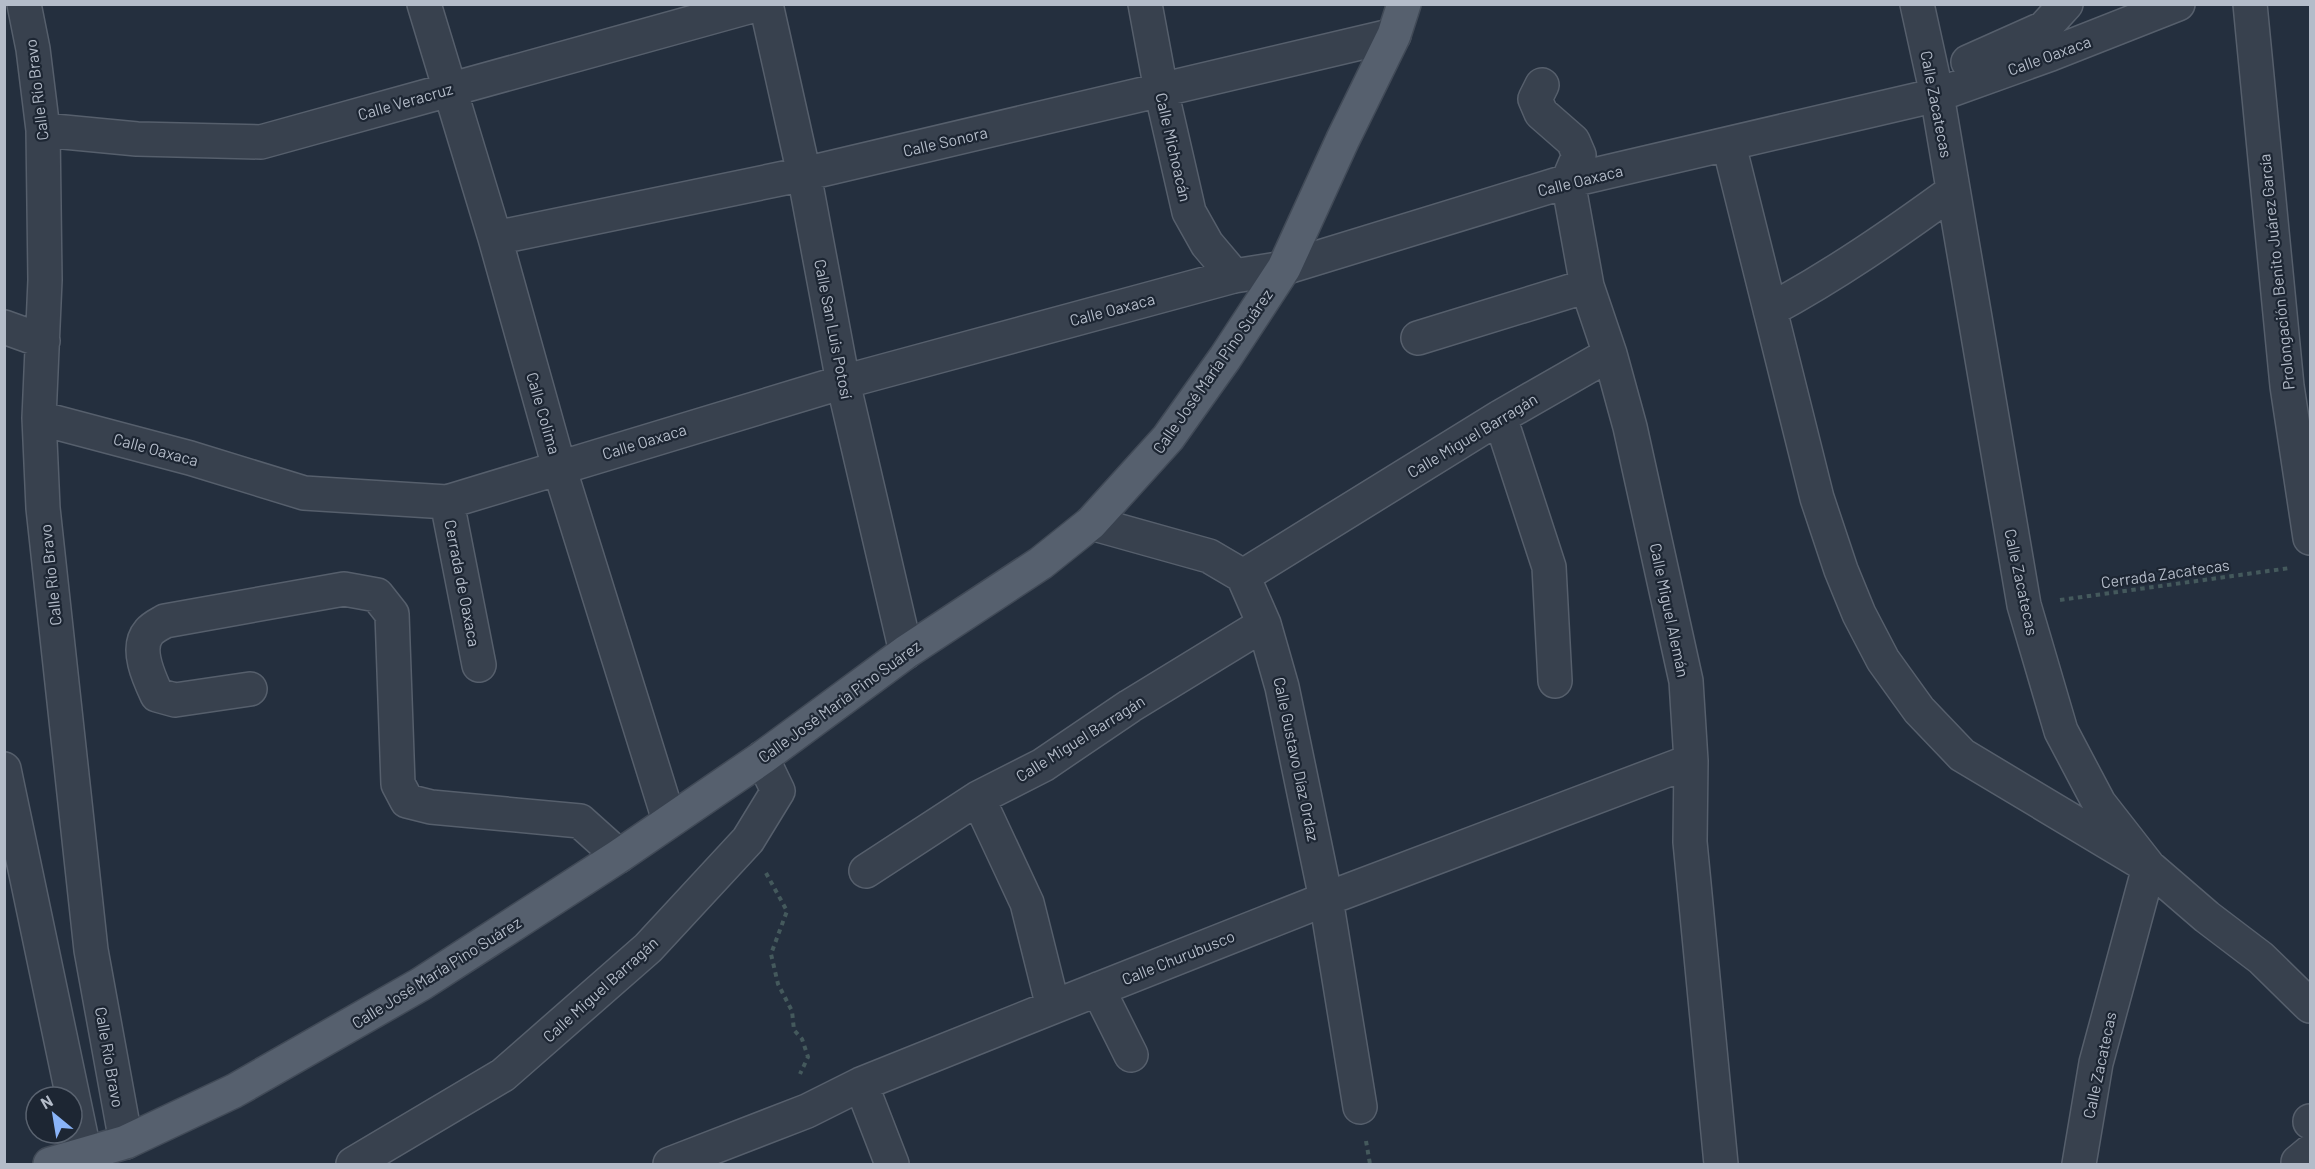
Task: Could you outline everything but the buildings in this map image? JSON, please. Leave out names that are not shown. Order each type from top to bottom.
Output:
[{"type":"main road","name":"Calle José María Pino Suárez","points":[[50,1164],[126,1142],[234,1091],[421,984],[619,856],[762,758],[906,652],[1041,563],[1091,523],[1168,438],[1225,358],[1284,268],[1394,35],[1404,4]]},
{"type":"street","name":"Calle Río Bravo","points":[[24,4],[33,49],[43,130],[45,280],[39,418],[43,508],[91,950],[126,1142]]},
{"type":"street","name":"Calle Colima","points":[[424,4],[495,238],[559,467],[669,820]]},
{"type":"street","name":"Calle Veracruz","points":[[43,130],[137,139],[261,142],[759,4]]},
{"type":"street","name":"Calle San Luis Potosí","points":[[766,4],[804,174],[843,382],[906,652]]},
{"type":"street","name":"Calle Michoacán","points":[[1145,4],[1161,90],[1189,212],[1207,244],[1234,276]]},
{"type":"street","name":"Calle Zacatecas","points":[[1917,4],[1935,85],[2024,605],[2061,731],[2099,802],[2149,867],[2096,1062],[2079,1164]]},
{"type":"street","points":[[1935,85],[1996,51],[2044,28],[2066,4]]},
{"type":"street","name":"Calle Oaxaca","points":[[39,418],[190,458],[304,493],[447,502],[843,382],[1234,276],[1284,268],[1568,181],[1729,145],[2051,54],[2178,4]]},
{"type":"street","name":"Prolongación Benito Juárez García","points":[[2250,4],[2305,553]]},
{"type":"street","name":"Calle Sonora","points":[[495,238],[804,174],[1394,35]]},
{"type":"street","points":[[1542,85],[1535,99],[1541,112],[1573,141],[1580,155],[1568,181]]},
{"type":"street","points":[[1729,145],[1817,498],[1841,570],[1859,614],[1883,660],[1919,710],[1962,755],[2149,867],[2207,917],[2261,958],[2310,1006]]},
{"type":"street","name":"Calle Miguel Alemán","points":[[1568,181],[1587,286],[1610,354],[1647,497],[1686,681],[1691,761],[1690,842],[1721,1164]]},
{"type":"street","points":[[1770,310],[1876,247],[1953,191]]},
{"type":"street","points":[[1418,338],[1587,286]]},
{"type":"street","points":[[4,327],[44,342]]},
{"type":"street","name":"Calle Miguel Barragán","points":[[1243,576],[1500,417],[1610,354]]},
{"type":"street","points":[[1500,417],[1550,567],[1555,681]]},
{"type":"street","name":"Cerrada de Oaxaca","points":[[447,502],[480,665]]},
{"type":"street","points":[[1091,523],[1209,556],[1243,576]]},
{"type":"street","name":"Calle Gustavo Díaz Ordaz","points":[[1243,576],[1264,624],[1282,687],[1326,899],[1360,1107]]},
{"type":"street","points":[[250,689],[175,700],[157,695],[148,676],[143,649],[148,632],[165,621],[344,589],[377,595],[392,614],[398,784],[407,801],[431,807],[580,821],[619,856]]},
{"type":"street","name":"Calle Miguel Barragán","points":[[866,871],[978,798],[1042,765],[1130,706],[1264,624]]},
{"type":"street","name":"Calle Miguel Barragán","points":[[353,1164],[503,1075],[648,948],[748,840],[778,791],[762,758]]},
{"type":"street","name":"Calle Churubusco","points":[[670,1164],[807,1111],[861,1084],[1053,1006],[1326,899],[1691,761]]},
{"type":"street","points":[[4,769],[85,1155]]},
{"type":"street","points":[[978,798],[1027,903],[1053,1006]]},
{"type":"street","points":[[1098,989],[1131,1055]]},
{"type":"street","points":[[861,1084],[892,1164]]},
{"type":"street","points":[[2300,1164],[2298,1162],[2310,1152]]},
{"type":"path","name":"Cerrada Zacatecas","points":[[2024,605],[2305,553]]},
{"type":"path","points":[[748,840],[788,911],[771,954],[778,984],[792,1011],[794,1030],[802,1040],[808,1057],[800,1074],[807,1111]]}]
